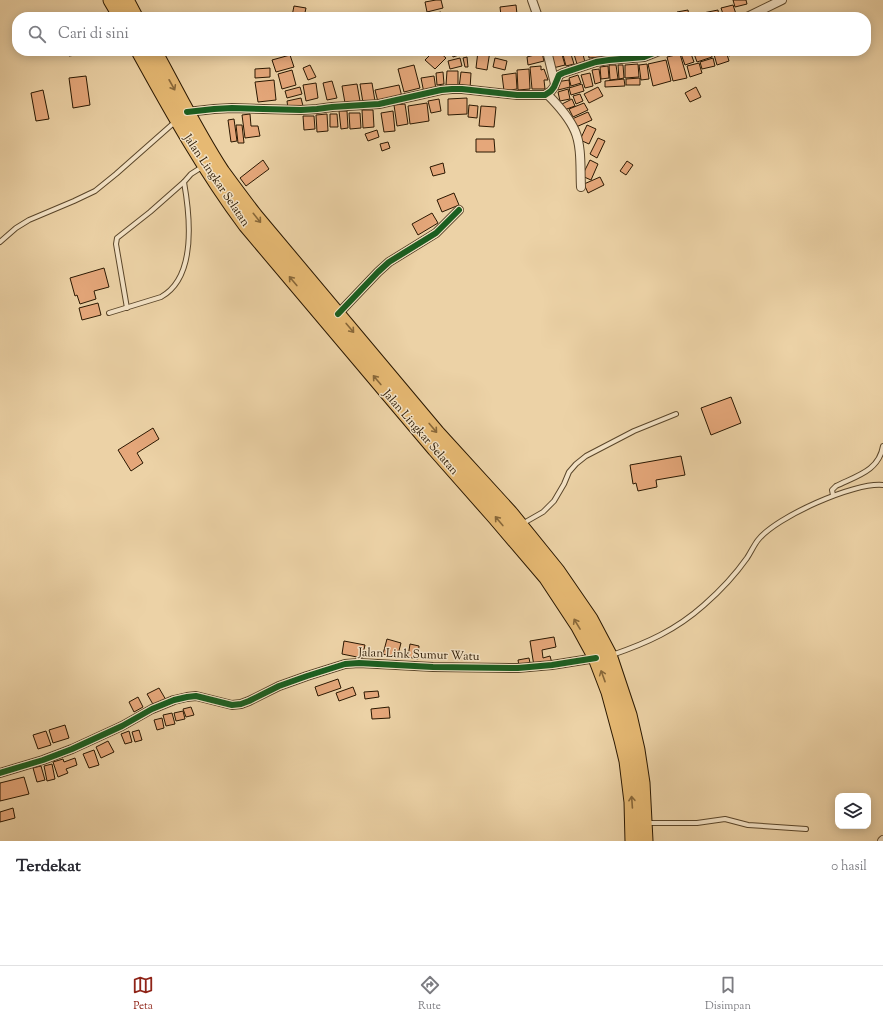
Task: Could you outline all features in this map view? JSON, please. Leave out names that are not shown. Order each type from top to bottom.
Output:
[{"type":"highway","points":[[111,0],[118,12]]},
{"type":"highway","points":[[126,0],[132,12]]},
{"type":"highway","name":"Jalan Lingkar Selatan","points":[[153,58],[182,116],[204,165],[246,225],[430,444],[500,523],[546,578],[563,590],[590,619],[603,657],[629,715],[637,750],[642,783],[645,841]]},
{"type":"highway","name":"Jalan Lingkar Selatan","points":[[182,116],[238,194],[256,216],[437,433],[520,525],[557,571],[563,590]]},
{"type":"highway","name":"Jalan Lingkar Selatan","points":[[603,657],[609,692],[627,761],[632,802],[633,841]]},
{"type":"street","points":[[532,0],[536,12]]},
{"type":"street","points":[[757,12],[782,0]]},
{"type":"street","points":[[548,56],[555,84]]},
{"type":"street","points":[[182,116],[214,109],[232,108],[301,110],[379,104],[441,90],[452,89],[518,95],[547,94],[552,90],[559,75],[563,72],[596,62],[644,56]]},
{"type":"street","points":[[547,94],[564,113],[578,139],[581,187]]},
{"type":"street","points":[[338,314],[389,262],[436,233],[459,210]]},
{"type":"street","name":"Jalan Link Sumur Watu","points":[[0,773],[11,771],[72,749],[122,726],[152,709],[174,700],[196,696],[232,705],[238,705],[279,686],[345,664],[359,663],[433,667],[518,668],[552,665],[603,657]]},
{"type":"lane","points":[[0,242],[16,228],[29,220],[95,191],[182,116]]},
{"type":"lane","points":[[127,308],[116,244],[117,238],[150,212],[204,165]]},
{"type":"lane","points":[[109,313],[154,300],[169,293],[176,284],[186,260],[189,225],[188,204],[184,182]]},
{"type":"lane","points":[[520,525],[543,512],[554,500],[576,464],[586,456],[634,431],[676,414]]},
{"type":"lane","points":[[833,495],[832,490],[836,486],[869,470],[878,460],[882,453],[883,447]]},
{"type":"lane","points":[[603,657],[646,643],[674,628],[703,606],[722,588],[746,558],[758,539],[776,524],[833,495],[877,484],[883,485]]},
{"type":"lane","points":[[644,824],[697,823],[725,819],[748,825],[806,829]]},
{"type":"building","points":[[441,0],[443,8],[427,12],[425,2]]},
{"type":"building","points":[[733,0],[746,0],[747,4],[735,7]]},
{"type":"building","points":[[516,5],[517,12],[501,12],[500,7]]},
{"type":"building","points":[[733,5],[735,12],[722,12],[721,8]]},
{"type":"building","points":[[294,6],[306,8],[305,12],[293,12]]},
{"type":"building","points":[[688,10],[688,12],[677,12]]},
{"type":"building","points":[[718,10],[718,12],[708,12]]},
{"type":"building","points":[[290,56],[294,67],[276,72],[272,60]]},
{"type":"building","points":[[429,56],[444,56],[446,58],[435,69],[425,60]]},
{"type":"building","points":[[477,56],[489,56],[487,70],[476,68]]},
{"type":"building","points":[[543,56],[544,61],[528,65],[527,57]]},
{"type":"building","points":[[550,56],[562,56],[565,65],[553,68]]},
{"type":"building","points":[[563,56],[572,56],[574,64],[566,66]]},
{"type":"building","points":[[575,56],[583,56],[585,62],[577,64]]},
{"type":"building","points":[[589,56],[602,56],[602,57],[589,58]]},
{"type":"building","points":[[681,56],[687,78],[673,81],[667,57]]},
{"type":"building","points":[[682,56],[692,56],[694,62],[685,65]]},
{"type":"building","points":[[695,56],[712,56],[712,57],[697,62]]},
{"type":"building","points":[[714,56],[728,56],[729,61],[717,65]]},
{"type":"building","points":[[467,57],[468,67],[465,67],[463,58]]},
{"type":"building","points":[[460,58],[462,66],[450,69],[448,61]]},
{"type":"building","points":[[495,58],[507,61],[505,70],[493,67]]},
{"type":"building","points":[[713,58],[715,66],[702,69],[700,62]]},
{"type":"building","points":[[666,60],[671,81],[653,86],[648,64]]},
{"type":"building","points":[[699,63],[702,73],[690,77],[687,66]]},
{"type":"building","points":[[638,64],[639,77],[625,78],[625,65]]},
{"type":"building","points":[[647,64],[649,79],[641,80],[639,65]]},
{"type":"building","points":[[310,65],[316,77],[308,80],[303,68]]},
{"type":"building","points":[[414,65],[420,88],[404,92],[398,69]]},
{"type":"building","points":[[609,65],[616,65],[618,79],[610,80]]},
{"type":"building","points":[[618,65],[623,65],[624,78],[619,79]]},
{"type":"building","points":[[541,66],[541,70],[544,69],[548,80],[544,80],[545,89],[532,89],[530,67]]},
{"type":"building","points":[[608,66],[609,78],[601,79],[600,67]]},
{"type":"building","points":[[270,68],[270,77],[255,78],[255,69]]},
{"type":"building","points":[[529,69],[530,89],[518,90],[517,70]]},
{"type":"building","points":[[599,69],[601,82],[595,84],[592,70]]},
{"type":"building","points":[[292,70],[296,85],[282,89],[278,74]]},
{"type":"building","points":[[447,71],[458,71],[458,85],[446,85]]},
{"type":"building","points":[[443,72],[444,84],[437,85],[436,73]]},
{"type":"building","points":[[461,72],[471,73],[470,89],[459,88]]},
{"type":"building","points":[[516,73],[517,89],[504,91],[502,75]]},
{"type":"building","points":[[590,73],[593,86],[585,88],[581,75]]},
{"type":"building","points":[[578,75],[581,83],[571,86],[569,78]]},
{"type":"building","points":[[86,76],[90,105],[73,108],[69,78]]},
{"type":"building","points":[[434,76],[436,90],[424,93],[421,78]]},
{"type":"building","points":[[640,78],[640,85],[626,85],[626,79]]},
{"type":"building","points":[[624,79],[625,86],[605,87],[605,81]]},
{"type":"building","points":[[274,80],[276,100],[258,102],[255,82]]},
{"type":"building","points":[[569,80],[570,87],[558,90],[556,82]]},
{"type":"building","points":[[332,81],[337,98],[327,100],[323,83]]},
{"type":"building","points":[[316,83],[318,98],[306,101],[303,85]]},
{"type":"building","points":[[372,83],[375,101],[363,103],[360,84]]},
{"type":"building","points":[[357,84],[360,101],[345,103],[342,86]]},
{"type":"building","points":[[582,84],[584,91],[571,95],[569,88]]},
{"type":"building","points":[[399,85],[402,97],[378,102],[375,90]]},
{"type":"building","points":[[300,87],[302,94],[287,98],[285,91]]},
{"type":"building","points":[[598,87],[603,96],[589,103],[584,94]]},
{"type":"building","points":[[696,87],[701,97],[690,102],[685,93]]},
{"type":"building","points":[[568,89],[570,99],[560,101],[558,92]]},
{"type":"building","points":[[43,90],[49,119],[36,121],[31,93]]},
{"type":"building","points":[[580,94],[583,101],[576,104],[573,96]]},
{"type":"building","points":[[301,98],[303,106],[288,109],[287,101]]},
{"type":"building","points":[[467,98],[467,114],[448,115],[448,99]]},
{"type":"building","points":[[439,99],[441,111],[431,113],[428,101]]},
{"type":"building","points":[[572,99],[575,106],[564,110],[562,104]]},
{"type":"building","points":[[427,103],[429,121],[410,124],[408,106]]},
{"type":"building","points":[[584,103],[588,110],[573,117],[569,109]]},
{"type":"building","points":[[405,104],[408,124],[397,126],[394,105]]},
{"type":"building","points":[[469,105],[478,106],[477,118],[468,117]]},
{"type":"building","points":[[481,106],[496,107],[494,127],[479,126]]},
{"type":"building","points":[[362,110],[373,110],[374,127],[363,128]]},
{"type":"building","points":[[339,111],[347,111],[348,128],[341,129]]},
{"type":"building","points":[[393,111],[395,131],[384,132],[381,113]]},
{"type":"building","points":[[588,112],[592,120],[576,127],[572,119]]},
{"type":"building","points":[[349,113],[360,113],[361,128],[350,129]]},
{"type":"building","points":[[250,114],[251,126],[258,126],[260,136],[245,138],[242,115]]},
{"type":"building","points":[[327,114],[328,131],[317,132],[316,115]]},
{"type":"building","points":[[330,114],[337,114],[338,127],[330,127]]},
{"type":"building","points":[[303,116],[314,116],[315,129],[304,130]]},
{"type":"building","points":[[234,119],[237,141],[231,142],[228,120]]},
{"type":"building","points":[[236,125],[242,125],[244,143],[238,143]]},
{"type":"building","points":[[587,125],[596,129],[589,144],[580,140]]},
{"type":"building","points":[[377,130],[379,137],[368,141],[365,134]]},
{"type":"building","points":[[598,138],[605,141],[597,158],[590,154]]},
{"type":"building","points":[[476,139],[494,139],[495,152],[476,152]]},
{"type":"building","points":[[388,142],[390,148],[382,151],[380,144]]},
{"type":"building","points":[[263,160],[269,169],[246,186],[240,178]]},
{"type":"building","points":[[590,160],[598,164],[591,180],[582,176]]},
{"type":"building","points":[[627,161],[633,165],[626,175],[620,171]]},
{"type":"building","points":[[443,163],[445,173],[433,176],[430,167]]},
{"type":"building","points":[[600,177],[604,185],[588,193],[584,184]]},
{"type":"building","points":[[454,193],[459,205],[442,212],[437,200]]},
{"type":"building","points":[[432,213],[438,223],[418,235],[412,224]]},
{"type":"building","points":[[104,268],[109,287],[94,291],[96,299],[80,304],[77,295],[75,296],[70,278]]},
{"type":"building","points":[[98,303],[101,315],[82,320],[79,308]]},
{"type":"building","points":[[731,397],[741,423],[711,435],[701,408]]},
{"type":"building","points":[[153,428],[159,439],[137,453],[143,463],[131,471],[118,450]]},
{"type":"building","points":[[681,456],[685,475],[656,480],[657,487],[638,491],[636,483],[633,484],[630,465]]},
{"type":"building","points":[[554,637],[556,647],[542,650],[543,658],[550,656],[552,663],[534,666],[530,641]]},
{"type":"building","points":[[387,639],[401,643],[397,658],[383,654]]},
{"type":"building","points":[[344,641],[365,645],[362,658],[342,654]]},
{"type":"building","points":[[410,644],[419,646],[418,659],[408,657]]},
{"type":"building","points":[[529,658],[530,663],[519,666],[518,660]]},
{"type":"building","points":[[338,679],[341,688],[318,696],[315,687]]},
{"type":"building","points":[[353,687],[356,695],[339,701],[336,693]]},
{"type":"building","points":[[159,688],[166,700],[154,706],[147,694]]},
{"type":"building","points":[[378,691],[379,697],[365,699],[364,692]]},
{"type":"building","points":[[138,697],[143,707],[134,712],[129,702]]},
{"type":"building","points":[[191,707],[194,715],[186,717],[183,709]]},
{"type":"building","points":[[389,707],[390,718],[372,719],[371,709]]},
{"type":"building","points":[[183,711],[185,719],[176,721],[174,713]]},
{"type":"building","points":[[172,713],[175,724],[166,726],[163,715]]},
{"type":"building","points":[[162,718],[164,728],[157,730],[154,720]]},
{"type":"building","points":[[65,725],[69,738],[53,743],[49,730]]},
{"type":"building","points":[[139,730],[142,740],[135,742],[132,732]]},
{"type":"building","points":[[46,731],[51,745],[38,749],[33,735]]},
{"type":"building","points":[[129,731],[132,742],[125,744],[121,734]]},
{"type":"building","points":[[108,741],[114,752],[101,758],[96,747]]},
{"type":"building","points":[[94,750],[99,765],[89,768],[83,754]]},
{"type":"building","points":[[75,758],[77,765],[66,769],[68,773],[58,777],[53,762],[63,759],[64,762]]},
{"type":"building","points":[[52,764],[55,779],[47,781],[44,766]]},
{"type":"building","points":[[41,766],[45,780],[37,782],[33,768]]},
{"type":"building","points":[[24,777],[29,794],[0,801],[0,783]]},
{"type":"building","points":[[13,808],[15,818],[0,822],[0,812]]},
{"type":"cycle path","points":[[187,112],[232,108],[301,110],[379,104],[441,90],[452,89],[517,95],[545,95],[551,91],[559,75],[563,73],[596,62],[646,56]]},
{"type":"cycle path","points":[[338,314],[389,262],[436,233],[459,210]]},
{"type":"cycle path","points":[[0,773],[43,760],[72,749],[122,726],[152,709],[174,700],[196,696],[232,705],[241,704],[279,686],[345,664],[359,663],[433,667],[518,668],[552,665],[596,658]]}]
